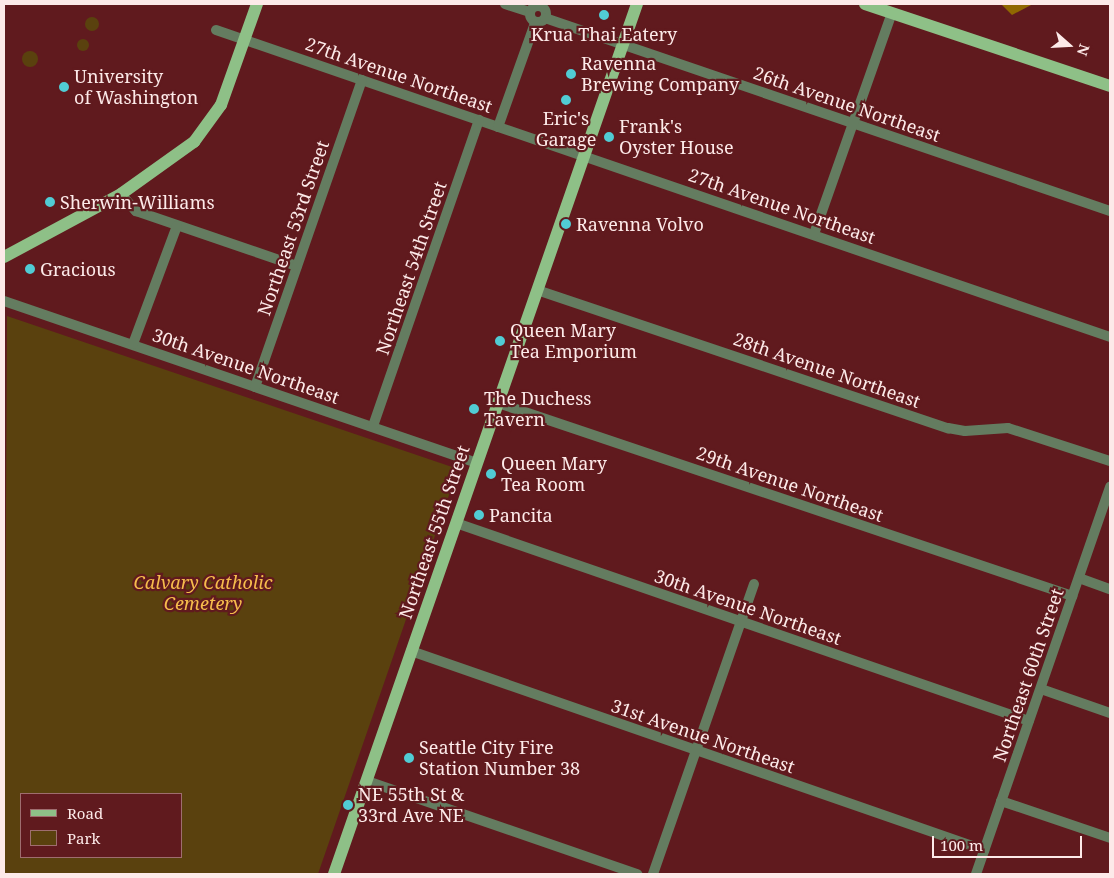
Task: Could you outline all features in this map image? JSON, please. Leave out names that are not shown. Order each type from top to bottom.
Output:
[{"type":"main road","points":[[4,257],[121,194],[194,142],[210,123],[257,4]]},
{"type":"main road","name":"Northeast 55th Street","points":[[334,874],[636,4]]},
{"type":"main road","points":[[864,4],[1110,86]]},
{"type":"street","points":[[505,4],[530,12],[540,20]]},
{"type":"street","points":[[530,12],[541,5]]},
{"type":"street","points":[[498,127],[540,20],[541,5]]},
{"type":"street","points":[[814,234],[892,13]]},
{"type":"street","name":"26th Avenue Northeast","points":[[540,20],[622,45],[1110,211]]},
{"type":"street","name":"27th Avenue Northeast","points":[[216,30],[1110,337]]},
{"type":"street","name":"Northeast 53rd Street","points":[[255,387],[362,80]]},
{"type":"street","name":"Northeast 54th Street","points":[[373,426],[479,120]]},
{"type":"street","points":[[121,194],[136,211],[297,266]]},
{"type":"street","points":[[133,344],[177,226]]},
{"type":"street","name":"28th Avenue Northeast","points":[[537,290],[948,428],[965,432],[1008,428],[1110,461]]},
{"type":"street","name":"30th Avenue Northeast","points":[[4,301],[477,463]]},
{"type":"street","name":"29th Avenue Northeast","points":[[498,403],[1072,596]]},
{"type":"street","name":"Northeast 60th Street","points":[[976,874],[1110,487]]},
{"type":"street","name":"30th Avenue Northeast","points":[[456,523],[1029,721]]},
{"type":"street","points":[[1079,578],[1110,589]]},
{"type":"street","points":[[653,874],[754,584]]},
{"type":"street","name":"31st Avenue Northeast","points":[[411,651],[984,850]]},
{"type":"street","points":[[1040,688],[1110,713]]},
{"type":"street","points":[[367,781],[637,874]]},
{"type":"street","points":[[1002,801],[1110,838]]},
{"type":"green space","points":[[92,17],[97,19],[99,24],[97,29],[92,31],[87,29],[85,24],[87,19]]},
{"type":"green space","points":[[81,39],[85,39],[89,45],[85,51],[81,51],[77,47],[77,43]]},
{"type":"green space","points":[[30,51],[36,53],[38,59],[36,65],[30,67],[24,65],[22,59],[24,53]]},
{"type":"green space","name":"Calvary Catholic Cemetery","points":[[7,316],[458,469],[318,874],[4,874]]},
{"type":"shaded area","points":[[1001,4],[1033,4],[1012,15]]},
{"type":"place","name":"Krua Thai Eatery","points":[[604,15]]},
{"type":"place","name":"Ravenna Brewing Company","points":[[571,74]]},
{"type":"place","name":"University of Washington","points":[[64,87]]},
{"type":"place","name":"Eric's Garage","points":[[566,100]]},
{"type":"place","name":"Frank's Oyster House","points":[[609,137]]},
{"type":"place","name":"Sherwin-Williams","points":[[50,202]]},
{"type":"place","name":"Ravenna Volvo","points":[[566,224]]},
{"type":"place","name":"Gracious","points":[[30,269]]},
{"type":"place","name":"Queen Mary Tea Emporium","points":[[500,341]]},
{"type":"place","name":"The Duchess Tavern","points":[[474,409]]},
{"type":"place","name":"Queen Mary Tea Room","points":[[491,474]]},
{"type":"place","name":"Pancita","points":[[479,515]]},
{"type":"place","name":"Seattle City Fire Station Number 38","points":[[409,758]]},
{"type":"place","name":"NE 55th St & 33rd Ave NE","points":[[348,805]]}]
